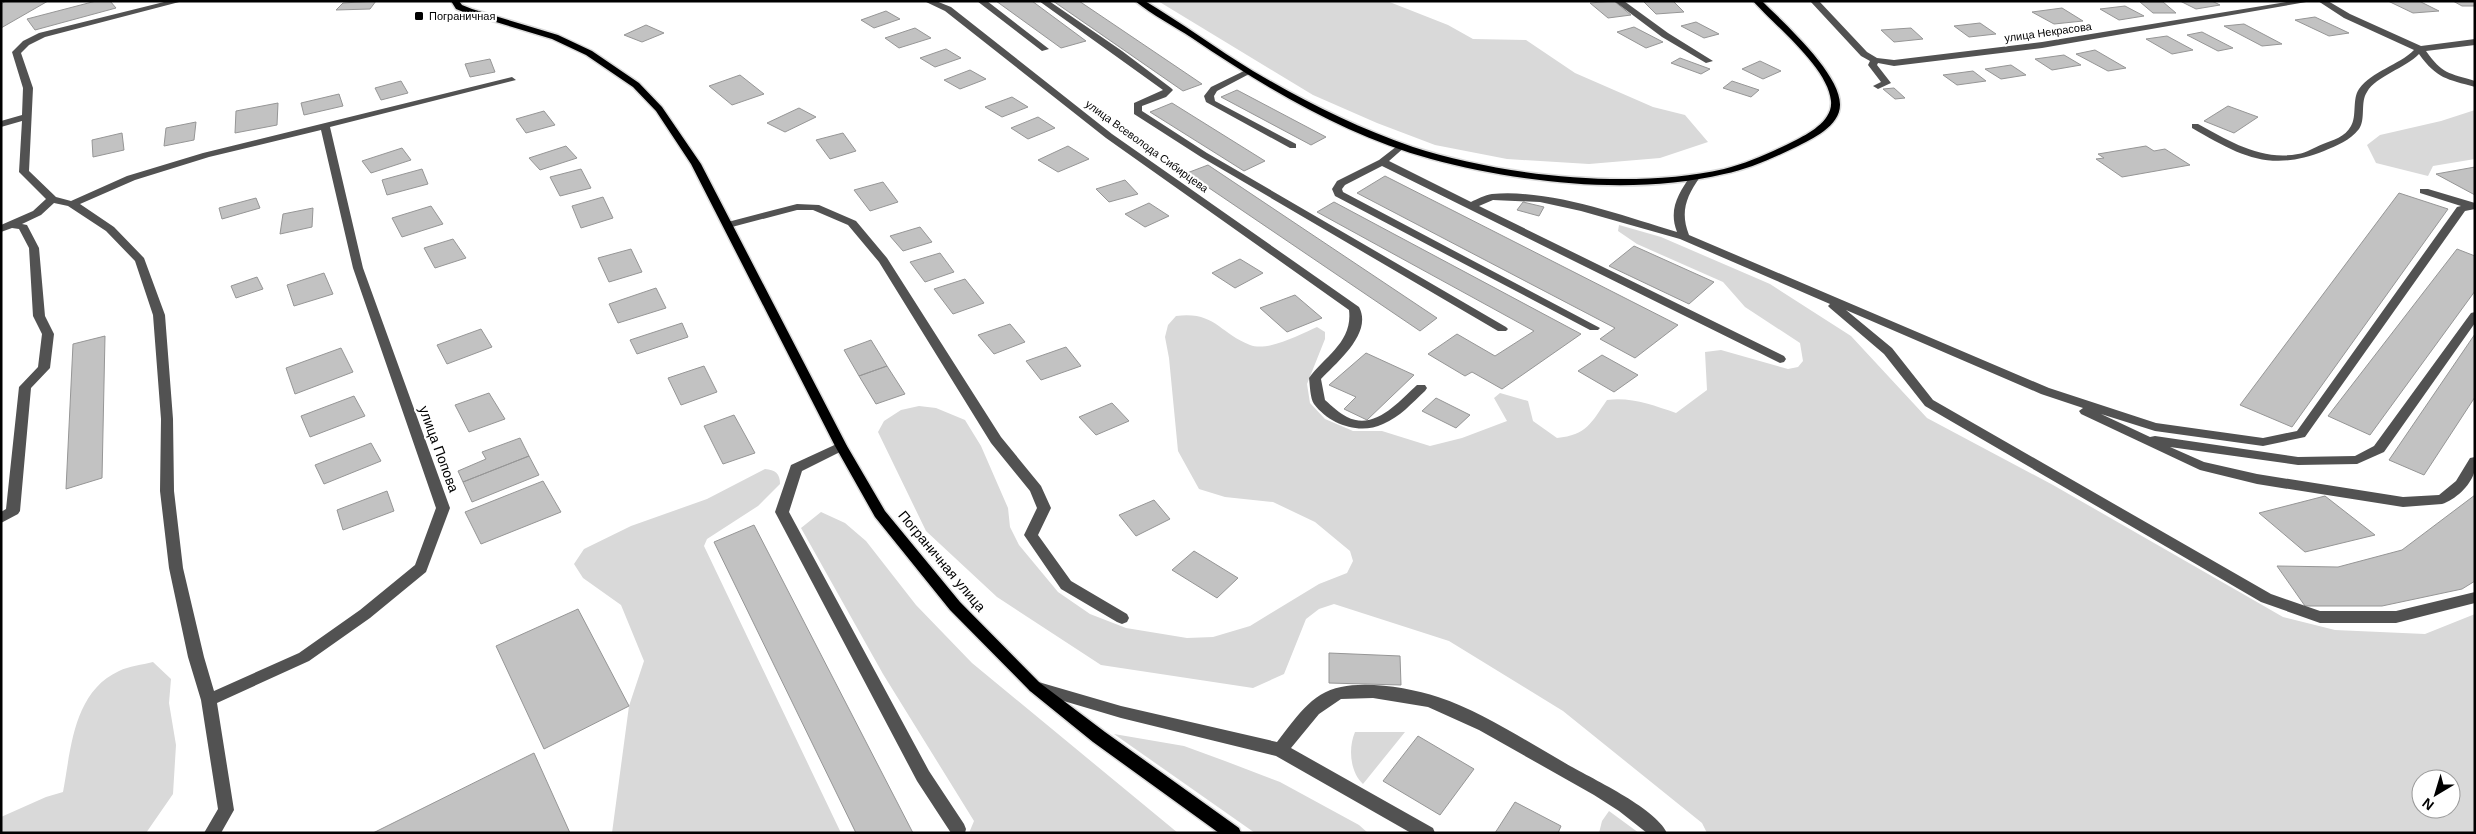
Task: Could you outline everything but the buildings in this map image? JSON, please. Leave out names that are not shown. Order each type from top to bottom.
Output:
[{"type":"main road","name":"Пограничная улица","points":[[455,1],[458,6],[469,11],[504,20],[568,43],[613,68],[636,85],[659,109],[679,136],[728,225],[840,446],[880,514],[969,620],[1035,687],[1099,737],[1233,833]]},
{"type":"main road","points":[[1139,1],[1249,72],[1341,122],[1401,146],[1472,165],[1556,177],[1638,180],[1695,177],[1746,166],[1778,152],[1822,127],[1833,115],[1836,102],[1831,84],[1785,28],[1757,1]]},
{"type":"street","points":[[179,1],[42,35],[26,43],[16,52],[28,88],[24,172],[52,199],[72,204],[110,230],[140,260],[159,315],[168,419],[167,491],[176,568],[196,657],[209,700],[226,810],[212,833]]},
{"type":"street","name":"улица Всеволода Сибирцева","points":[[928,1],[948,9],[1109,136],[1355,309],[1357,316],[1353,334],[1315,378],[1319,402],[1343,421],[1365,427],[1386,420],[1422,388]]},
{"type":"street","points":[[981,1],[1044,49]]},
{"type":"street","points":[[1043,1],[1119,52],[1168,90],[1163,95],[1137,105],[1137,112],[1204,155],[1502,329]]},
{"type":"street","points":[[1618,1],[1665,35],[1709,61]]},
{"type":"street","points":[[1814,1],[1864,54],[1875,60],[1872,65],[1887,83],[1878,86]]},
{"type":"street","name":"улица Некрасова","points":[[1875,60],[1894,63],[1919,61],[2042,45],[2308,1]]},
{"type":"street","points":[[2322,1],[2347,16],[2420,49],[2432,66],[2441,74],[2475,84]]},
{"type":"street","points":[[2195,126],[2232,148],[2253,155],[2277,158],[2300,157],[2344,138],[2356,126],[2362,92],[2376,79],[2410,59],[2420,49],[2475,42]]},
{"type":"street","points":[[1249,72],[1214,89],[1209,96],[1211,102],[1293,146]]},
{"type":"street","points":[[72,204],[131,178],[206,155],[512,80]]},
{"type":"street","points":[[1,124],[26,117]]},
{"type":"street","name":"улица Попова","points":[[209,700],[304,657],[372,609],[421,568],[443,508],[358,268],[325,127]]},
{"type":"street","points":[[1401,146],[1382,162],[1340,183],[1336,189],[1339,194],[1594,328]]},
{"type":"street","points":[[1382,162],[1780,358]]},
{"type":"street","points":[[1684,236],[1679,226],[1679,200],[1695,177]]},
{"type":"street","points":[[2424,191],[2474,206]]},
{"type":"street","points":[[1470,206],[1492,197],[1540,199],[1583,208],[1684,236],[2045,391],[2200,466],[2256,479],[2403,502],[2442,499],[2461,484],[2475,462]]},
{"type":"street","points":[[7,227],[37,213],[52,199]]},
{"type":"street","points":[[2045,391],[2155,427],[2263,442],[2301,434],[2461,209],[2474,206]]},
{"type":"street","points":[[728,225],[798,207],[815,207],[852,223],[883,260],[996,440],[1036,488],[1044,508],[1031,535],[1066,585],[1122,618]]},
{"type":"street","points":[[1,518],[13,511],[25,387],[44,368],[48,334],[39,316],[34,248],[23,227],[7,227]]},
{"type":"street","points":[[1821,295],[1888,350],[1929,403],[2266,598],[2320,618],[2396,617],[2475,597]]},
{"type":"street","points":[[2140,438],[2298,461],[2357,460],[2379,449],[2475,315]]},
{"type":"street","points":[[840,446],[796,468],[782,512],[923,776],[958,829]]},
{"type":"street","points":[[1035,687],[1121,712],[1280,750],[1428,833]]},
{"type":"street","points":[[1280,750],[1319,703],[1341,693],[1390,693],[1435,702],[1495,731],[1622,804],[1648,821],[1659,833]]},
{"type":"shaded area","points":[[1158,1],[1387,1],[1448,25],[1473,39],[1526,40],[1575,73],[1653,107],[1685,115],[1708,142],[1660,158],[1589,164],[1507,159],[1435,145],[1377,123],[1313,95]]},
{"type":"shaded area","points":[[2475,110],[2475,159],[2433,166],[2428,176],[2376,163],[2367,145],[2380,135],[2441,121]]},
{"type":"shaded area","points":[[1619,225],[1661,237],[1770,284],[1851,336],[1927,418],[2053,485],[2283,617],[2335,630],[2425,634],[2475,614],[2475,833],[1707,833],[1702,823],[1563,711],[1449,641],[1334,604],[1319,609],[1306,619],[1284,674],[1253,688],[1101,665],[997,597],[926,531],[878,432],[884,421],[901,410],[919,406],[936,408],[965,420],[981,446],[1008,508],[1010,527],[1019,545],[1058,592],[1090,614],[1126,628],[1187,638],[1213,637],[1250,626],[1319,584],[1347,573],[1353,561],[1350,551],[1315,522],[1273,502],[1225,497],[1199,489],[1178,451],[1169,358],[1165,337],[1168,325],[1176,316],[1189,315],[1208,320],[1240,340],[1257,347],[1284,341],[1317,327],[1325,332],[1325,339],[1307,384],[1310,403],[1325,419],[1353,431],[1382,431],[1430,446],[1462,438],[1507,421],[1494,398],[1500,393],[1528,401],[1533,421],[1557,438],[1582,431],[1592,421],[1607,400],[1633,401],[1676,413],[1707,390],[1705,352],[1721,350],[1788,369],[1798,367],[1803,361],[1800,343],[1745,307],[1723,282],[1637,244],[1618,231]]},
{"type":"shaded area","points":[[765,469],[776,473],[780,484],[758,506],[707,539],[704,546],[841,833],[612,833],[629,706],[644,661],[621,605],[583,578],[574,564],[584,549],[631,526],[707,499]]},
{"type":"shaded area","points":[[821,512],[845,523],[866,541],[916,605],[972,663],[1178,833],[969,833],[974,821],[883,674],[801,528]]},
{"type":"shaded area","points":[[153,662],[171,679],[169,703],[176,745],[173,794],[146,833],[1,833],[1,817],[46,797],[63,792],[72,741],[83,707],[92,693],[104,681],[119,671]]},
{"type":"shaded area","points":[[1355,732],[1405,732],[1363,784],[1355,773],[1352,760],[1351,745]]},
{"type":"shaded area","points":[[1114,734],[1184,746],[1280,782],[1359,825],[1368,833],[1255,833]]},
{"type":"shaded area","points":[[1609,811],[1639,833],[1599,833],[1602,821]]},
{"type":"place","name":"Пограничная","points":[[419,16]]}]
